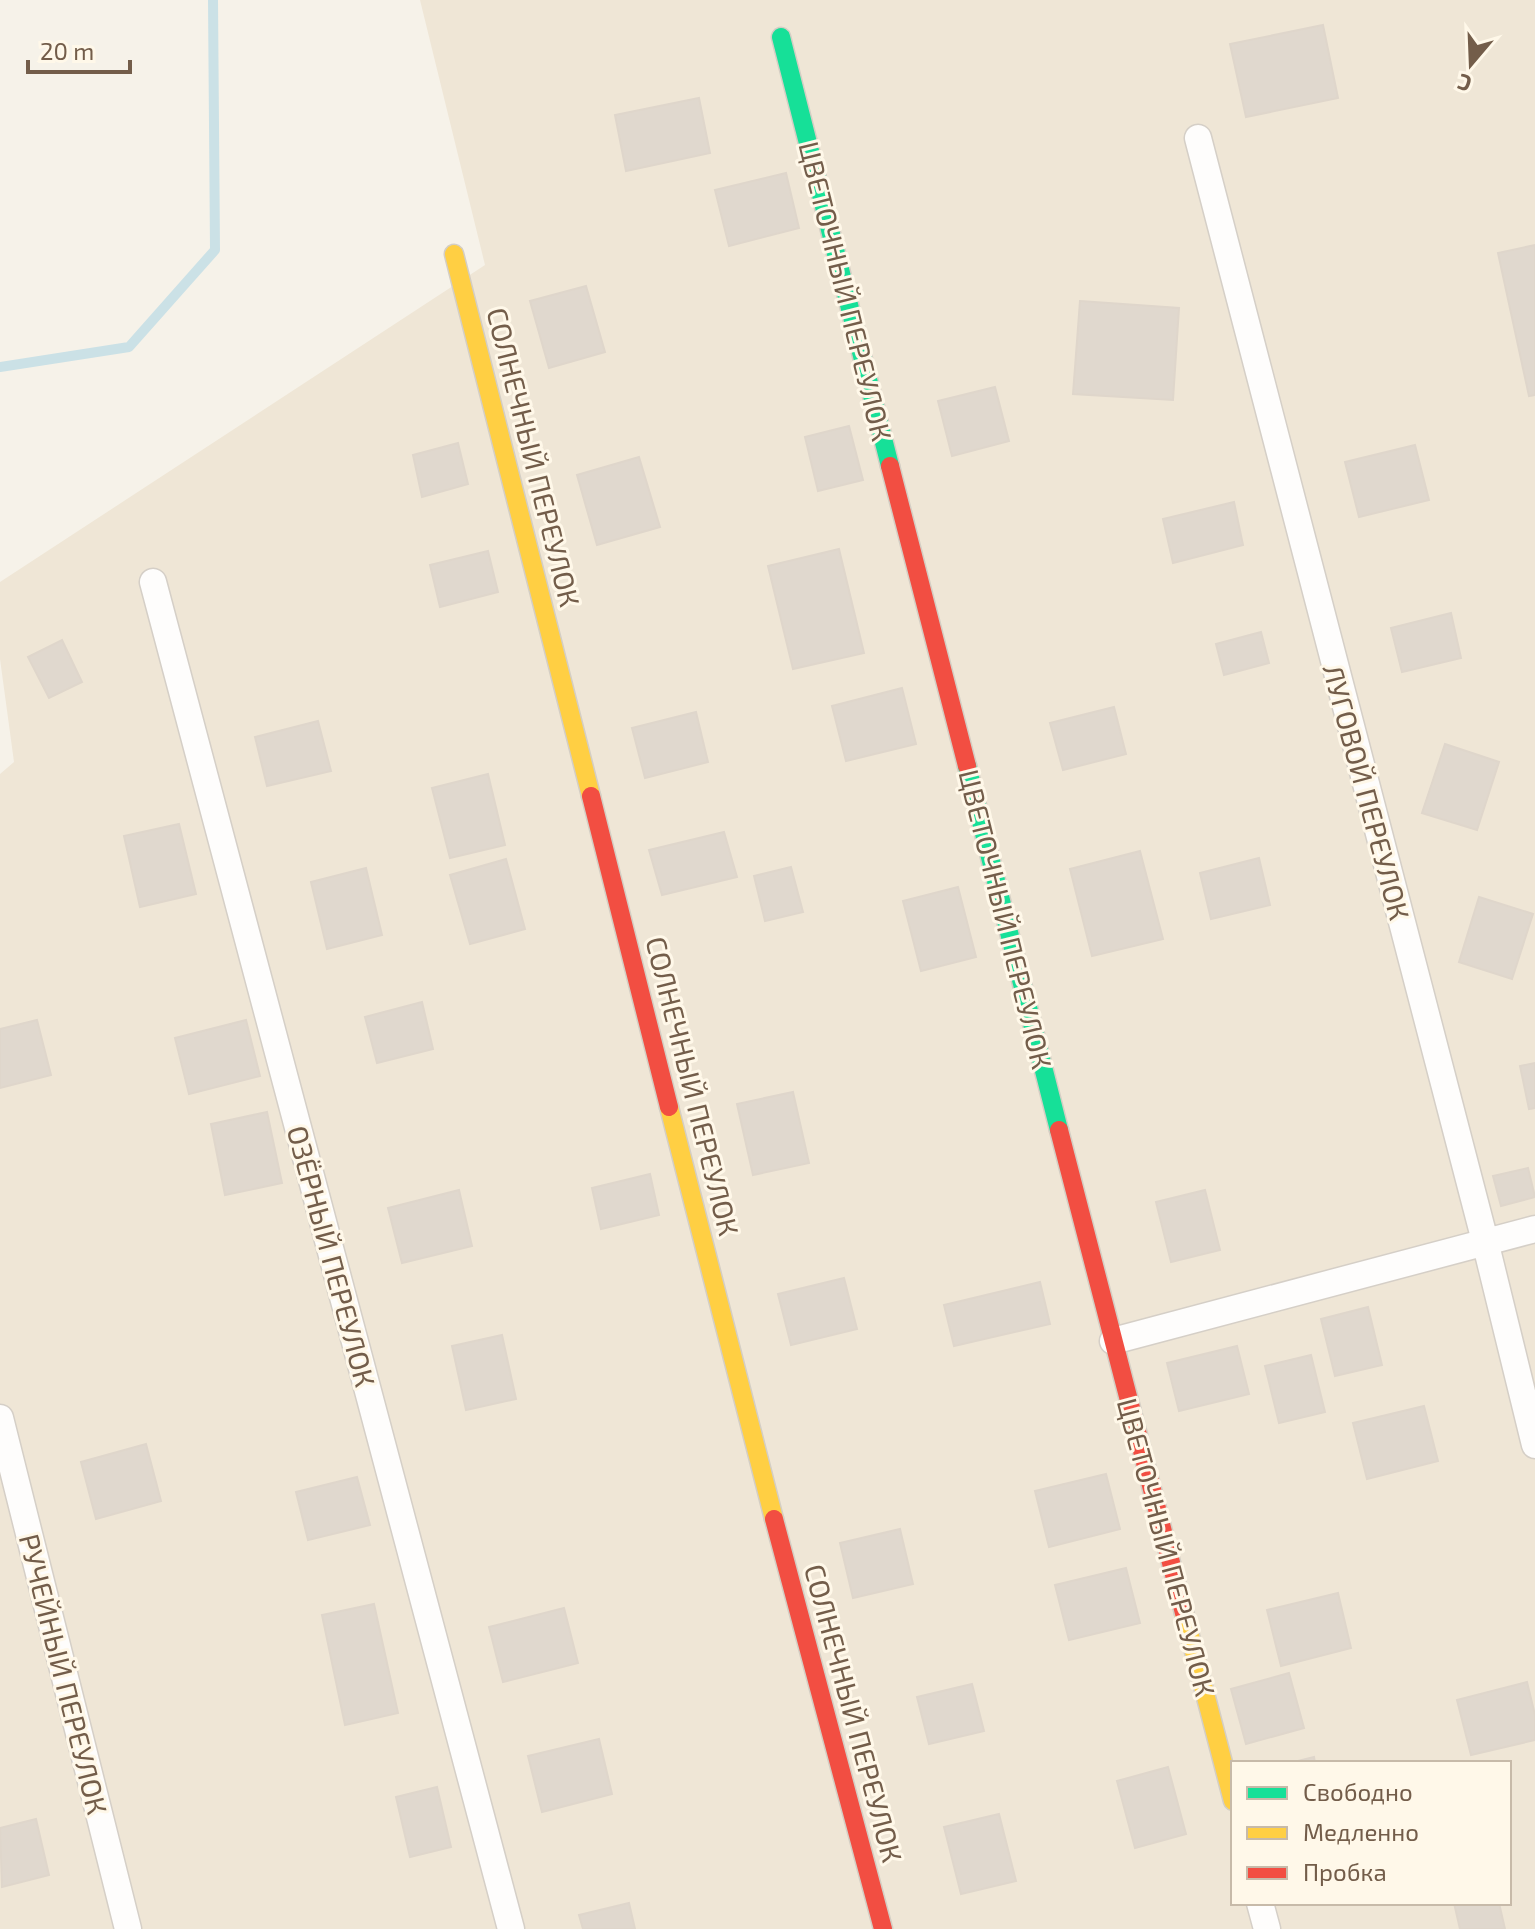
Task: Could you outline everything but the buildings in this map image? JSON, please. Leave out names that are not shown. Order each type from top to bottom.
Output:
[{"type":"street","name":"ЦВЕТОЧНЫЙ ПЕРЕУЛОК","points":[[781,37],[1231,1793]]},
{"type":"street","name":"ЛУГОВОЙ ПЕРЕУЛОК","points":[[1198,138],[1485,1241],[1535,1445]]},
{"type":"street","name":"СОЛНЕЧНЫЙ ПЕРЕУЛОК","points":[[454,254],[750,1428],[883,1929]]},
{"type":"street","name":"ОЗЁРНЫЙ ПЕРЕУЛОК","points":[[153,582],[511,1929]]},
{"type":"street","points":[[1113,1341],[1535,1229]]},
{"type":"street","name":"РУЧЕЙНЫЙ ПЕРЕУЛОК","points":[[0,1418],[128,1929]]},
{"type":"street","points":[[1261,1905],[1267,1929]]},
{"type":"shaded area","points":[[420,0],[1535,0],[1535,1929],[0,1929],[0,774],[14,762],[0,659],[0,582],[485,265]]},
{"type":"waterway","points":[[0,367],[129,347],[215,250],[213,0]]},
{"type":"traffic: fast","points":[[781,37],[890,466]]},
{"type":"traffic: fast","points":[[967,766],[1059,1130]]},
{"type":"traffic: slow","points":[[454,254],[591,796]]},
{"type":"traffic: slow","points":[[669,1107],[774,1519]]},
{"type":"traffic: slow","points":[[1184,1613],[1231,1793]]},
{"type":"traffic: jam","points":[[890,466],[967,766]]},
{"type":"traffic: jam","points":[[591,796],[669,1107]]},
{"type":"traffic: jam","points":[[1059,1130],[1184,1613]]},
{"type":"traffic: jam","points":[[774,1519],[883,1929]]}]
